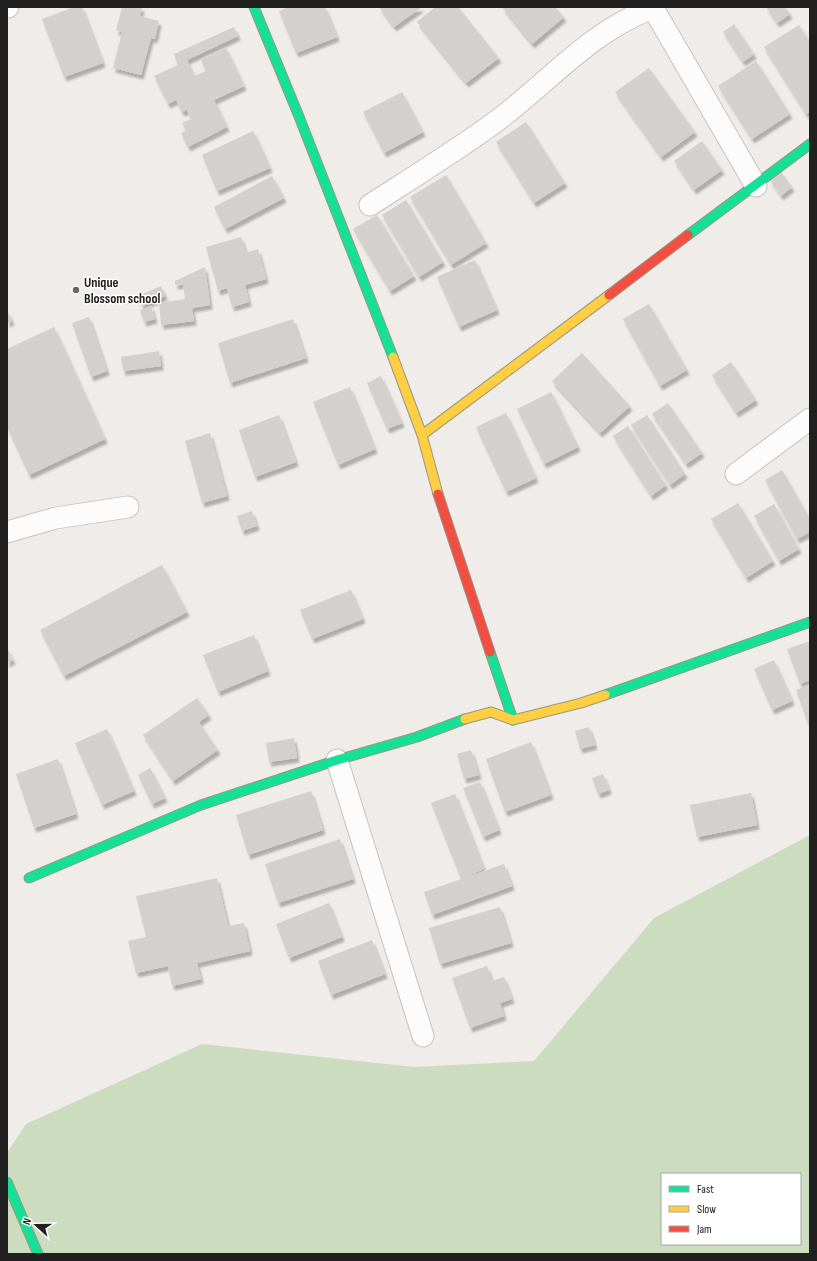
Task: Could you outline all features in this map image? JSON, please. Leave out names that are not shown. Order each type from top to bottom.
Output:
[{"type":"street","points":[[254,7],[368,290],[422,435],[436,489],[513,720]]},
{"type":"street","points":[[370,205],[433,165],[495,122],[579,53],[612,29],[645,9],[756,186]]},
{"type":"street","points":[[422,435],[810,144]]},
{"type":"street","points":[[736,474],[810,419]]},
{"type":"street","points":[[7,532],[56,518],[128,507]]},
{"type":"street","points":[[29,878],[201,805],[337,760],[417,737],[467,718],[491,712],[513,720],[581,703],[810,622]]},
{"type":"street","points":[[337,760],[423,1036]]},
{"type":"street","points":[[7,1182],[38,1254]]},
{"type":"green space","points":[[810,835],[810,1254],[7,1254],[7,1153],[26,1124],[202,1044],[414,1067],[534,1061],[654,918]]},
{"type":"building","points":[[74,7],[82,7],[103,63],[64,77],[42,19]]},
{"type":"building","points":[[122,7],[142,7],[140,16],[159,21],[155,39],[151,38],[141,75],[113,68],[122,32],[116,30]]},
{"type":"building","points":[[289,7],[325,7],[337,37],[296,53],[279,11]]},
{"type":"building","points":[[379,7],[422,7],[394,27]]},
{"type":"building","points":[[435,7],[458,7],[499,58],[466,83],[417,22]]},
{"type":"building","points":[[502,7],[555,7],[564,17],[532,44]]},
{"type":"building","points":[[766,7],[785,7],[790,14],[777,23]]},
{"type":"building","points":[[734,24],[754,54],[743,62],[723,32]]},
{"type":"building","points":[[799,25],[810,42],[810,112],[806,114],[764,47]]},
{"type":"building","points":[[234,27],[238,36],[187,60],[194,76],[206,71],[201,60],[226,48],[244,86],[214,100],[227,127],[188,147],[181,133],[186,131],[182,123],[191,119],[187,110],[182,112],[176,100],[168,104],[154,76],[178,65],[174,54]]},
{"type":"building","points":[[756,61],[790,114],[752,139],[718,86]]},
{"type":"building","points":[[649,68],[695,132],[661,157],[615,92]]},
{"type":"building","points":[[402,92],[423,132],[384,153],[363,112]]},
{"type":"building","points":[[526,122],[565,183],[534,203],[496,142]]},
{"type":"building","points":[[253,131],[270,168],[217,191],[202,155]]},
{"type":"building","points":[[702,141],[722,170],[694,190],[674,161]]},
{"type":"building","points":[[781,172],[792,187],[781,196],[770,180]]},
{"type":"building","points":[[446,175],[486,243],[451,265],[410,197]]},
{"type":"building","points":[[272,176],[284,198],[225,229],[214,207]]},
{"type":"building","points":[[406,200],[443,262],[419,277],[382,215]]},
{"type":"building","points":[[377,215],[414,276],[390,291],[353,229]]},
{"type":"building","points":[[241,237],[246,253],[258,249],[266,279],[245,285],[249,302],[232,307],[227,288],[218,291],[206,247]]},
{"type":"building","points":[[475,260],[497,310],[459,327],[437,277]]},
{"type":"building","points":[[205,267],[210,305],[192,308],[194,321],[161,325],[159,303],[185,299],[183,284],[175,285],[175,281]]},
{"type":"building","points":[[161,286],[165,296],[142,306],[138,296]]},
{"type":"building","points":[[649,304],[687,370],[660,386],[623,319]]},
{"type":"building","points":[[151,306],[155,319],[144,322],[140,310]]},
{"type":"building","points":[[7,310],[12,321],[7,323]]},
{"type":"building","points":[[89,317],[107,371],[91,377],[72,323]]},
{"type":"building","points":[[293,319],[306,358],[230,383],[218,343]]},
{"type":"building","points":[[54,327],[105,439],[29,475],[7,427],[7,349]]},
{"type":"building","points":[[159,351],[161,366],[123,371],[121,357]]},
{"type":"building","points":[[582,353],[630,406],[600,433],[552,381]]},
{"type":"building","points":[[731,362],[756,400],[736,413],[712,375]]},
{"type":"building","points":[[381,376],[402,423],[387,429],[367,383]]},
{"type":"building","points":[[350,387],[375,449],[338,465],[313,402]]},
{"type":"building","points":[[551,392],[578,447],[544,464],[517,409]]},
{"type":"building","points":[[668,403],[702,453],[686,464],[652,414]]},
{"type":"building","points":[[506,413],[536,478],[506,492],[476,427]]},
{"type":"building","points":[[279,415],[296,462],[255,477],[239,430]]},
{"type":"building","points":[[647,415],[685,474],[670,485],[631,425]]},
{"type":"building","points":[[628,426],[666,485],[651,496],[613,436]]},
{"type":"building","points":[[210,433],[227,496],[202,503],[185,441]]},
{"type":"building","points":[[782,470],[810,520],[810,532],[797,539],[765,480]]},
{"type":"building","points":[[738,503],[773,561],[746,578],[711,519]]},
{"type":"building","points":[[774,504],[799,549],[779,561],[754,516]]},
{"type":"building","points":[[252,511],[257,526],[242,531],[237,516]]},
{"type":"building","points":[[162,565],[187,612],[64,676],[40,630]]},
{"type":"building","points":[[351,590],[363,619],[312,639],[300,610]]},
{"type":"building","points":[[254,635],[268,671],[218,692],[203,655]]},
{"type":"building","points":[[810,641],[810,680],[800,684],[787,649]]},
{"type":"building","points":[[7,648],[13,660],[7,663]]},
{"type":"building","points":[[774,660],[792,701],[772,710],[754,669]]},
{"type":"building","points":[[810,684],[810,723],[808,724],[796,690]]},
{"type":"building","points":[[197,698],[209,715],[199,722],[218,750],[173,781],[143,735]]},
{"type":"building","points":[[589,727],[595,745],[580,749],[575,731]]},
{"type":"building","points":[[107,729],[134,791],[102,805],[75,743]]},
{"type":"building","points":[[294,738],[297,758],[269,762],[266,743]]},
{"type":"building","points":[[531,742],[551,795],[505,812],[486,759]]},
{"type":"building","points":[[471,750],[479,775],[464,779],[457,754]]},
{"type":"building","points":[[58,759],[76,814],[34,828],[16,774]]},
{"type":"building","points":[[150,768],[165,798],[152,804],[138,775]]},
{"type":"building","points":[[603,774],[609,790],[598,794],[592,778]]},
{"type":"building","points":[[480,782],[499,830],[483,837],[463,788]]},
{"type":"building","points":[[311,791],[323,830],[248,855],[236,815]]},
{"type":"building","points":[[751,793],[757,825],[697,837],[690,805]]},
{"type":"building","points":[[455,794],[484,869],[461,879],[431,803]]},
{"type":"building","points":[[340,839],[353,879],[278,903],[265,864]]},
{"type":"building","points":[[504,864],[512,886],[432,915],[424,892]]},
{"type":"building","points":[[217,878],[228,926],[244,923],[250,951],[197,963],[201,979],[172,986],[168,966],[136,973],[128,941],[146,937],[136,896]]},
{"type":"building","points":[[329,903],[342,937],[289,958],[276,924]]},
{"type":"building","points":[[500,907],[511,943],[440,964],[429,928]]},
{"type":"building","points":[[372,940],[385,974],[331,995],[318,961]]},
{"type":"building","points":[[487,966],[492,981],[504,977],[512,999],[500,1003],[504,1016],[470,1028],[452,978]]},
{"type":"traffic: fast","points":[[254,7],[298,114],[393,357]]},
{"type":"traffic: fast","points":[[688,235],[810,144]]},
{"type":"traffic: fast","points":[[605,695],[810,622]]},
{"type":"traffic: fast","points":[[490,652],[513,720]]},
{"type":"traffic: fast","points":[[29,878],[201,805],[337,760],[417,737],[465,719]]},
{"type":"traffic: fast","points":[[7,1182],[38,1254]]},
{"type":"traffic: slow","points":[[422,435],[609,295]]},
{"type":"traffic: slow","points":[[393,357],[422,435],[438,494]]},
{"type":"traffic: slow","points":[[465,719],[491,712],[513,720],[581,703],[605,695]]},
{"type":"traffic: jam","points":[[609,295],[688,235]]},
{"type":"traffic: jam","points":[[438,494],[490,652]]},
{"type":"place","name":"Unique Blossom school","points":[[76,290]]}]
